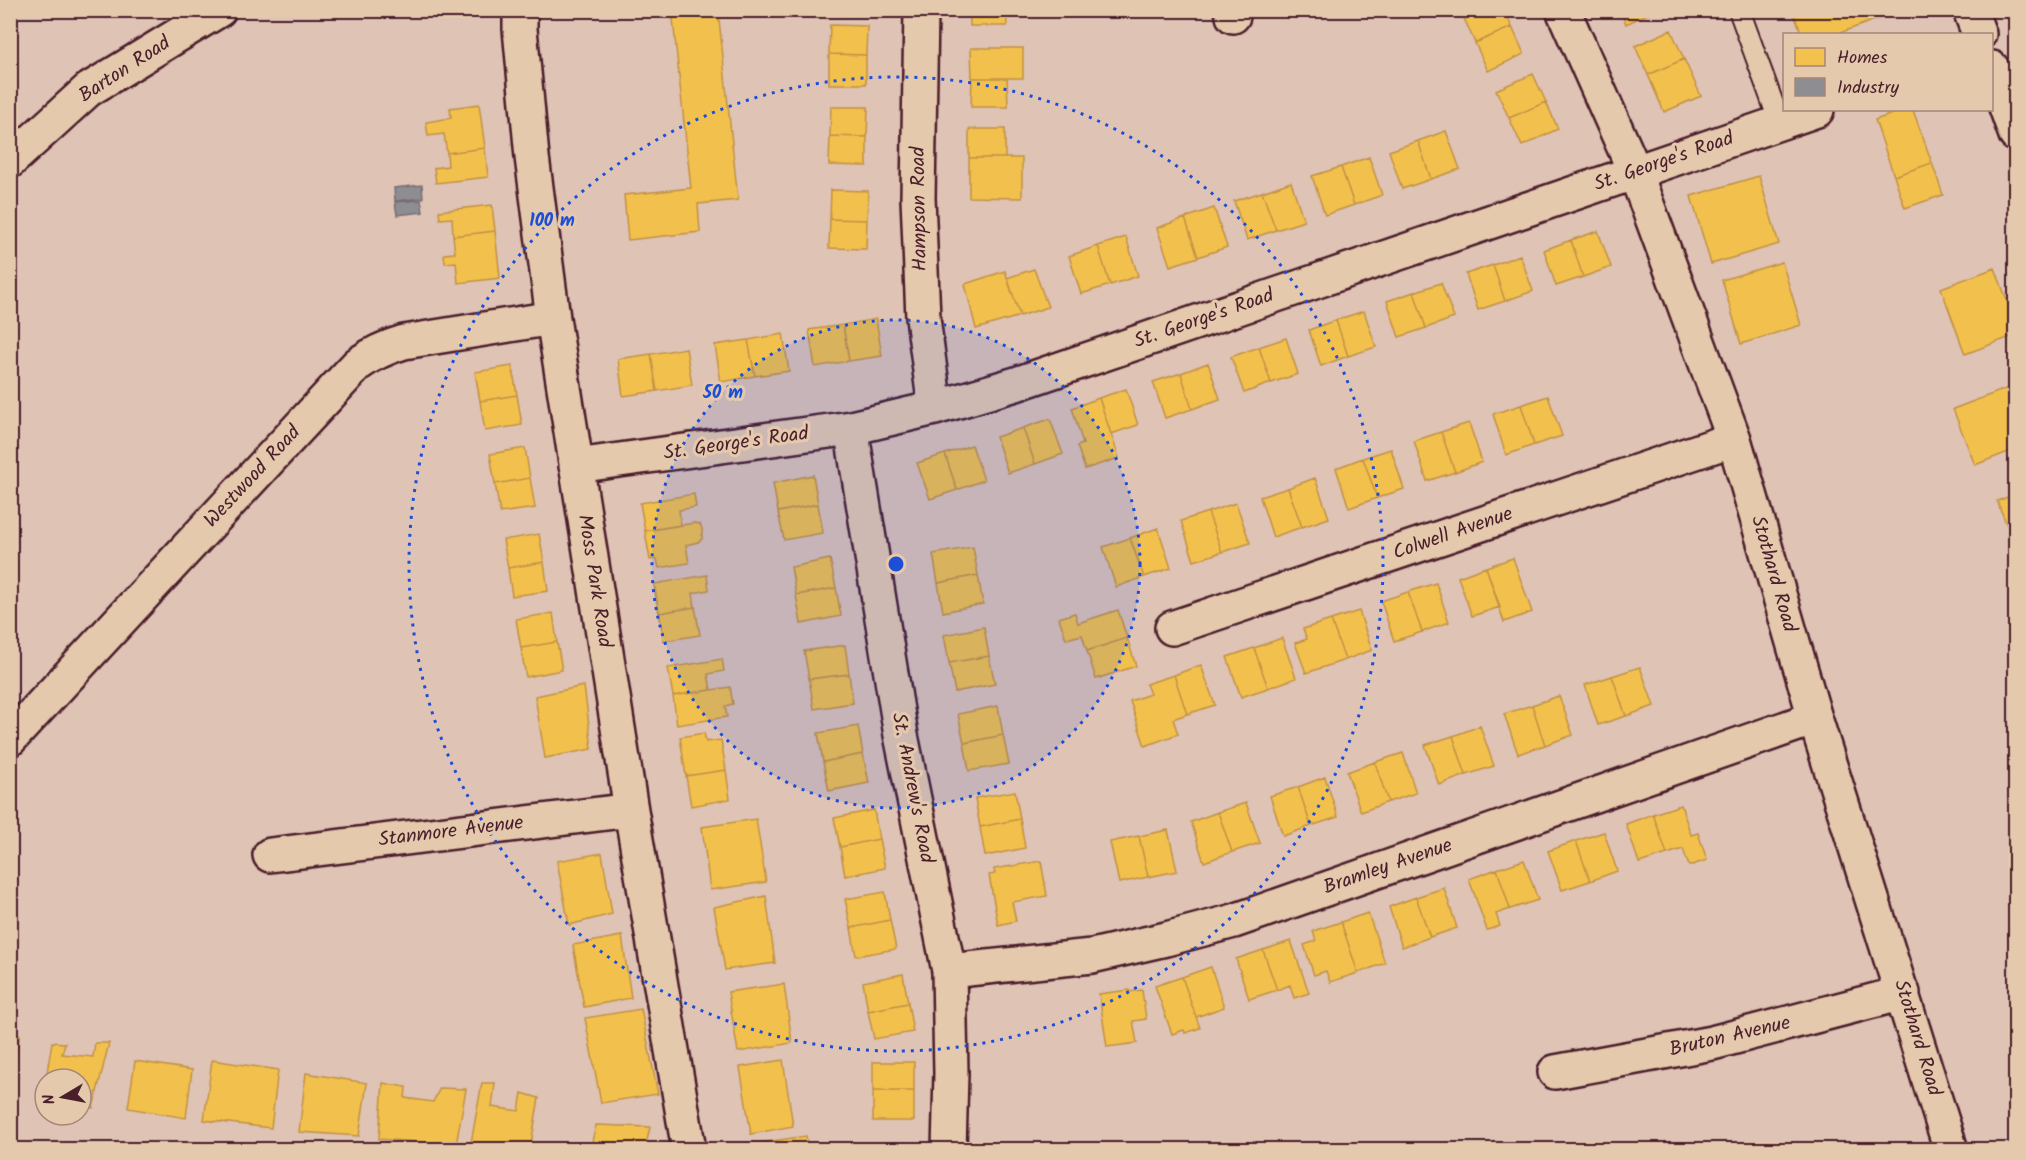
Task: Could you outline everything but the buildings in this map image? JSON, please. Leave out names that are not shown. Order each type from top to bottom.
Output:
[{"type":"street","name":"Barton Road","points":[[10,161],[88,90],[219,10]]},
{"type":"street","name":"Moss Park Road","points":[[520,10],[532,157],[553,318],[689,1149]]},
{"type":"street","name":"Hampson Road","points":[[921,10],[918,198],[923,318],[934,408]]},
{"type":"street","name":"Stothard Road","points":[[1563,10],[1635,172],[1734,439],[1815,718],[1950,1149]]},
{"type":"street","points":[[1970,10],[1979,33]]},
{"type":"street","points":[[1993,71],[2016,135]]},
{"type":"street","name":"St. George's Road","points":[[576,466],[851,428],[934,408],[1016,384],[1814,111]]},
{"type":"street","name":"Westwood Road","points":[[10,739],[358,364],[371,354],[404,342],[553,318]]},
{"type":"street","name":"St. Andrew's Road","points":[[851,428],[901,735],[949,971],[951,1073],[949,1149]]},
{"type":"street","name":"Colwell Avenue","points":[[1172,628],[1734,439]]},
{"type":"street","name":"Bramley Avenue","points":[[949,971],[1092,956],[1234,921],[1815,718]]},
{"type":"street","name":"Stanmore Avenue","points":[[270,855],[632,810]]},
{"type":"street","name":"Bruton Avenue","points":[[1555,1072],[1712,1042],[1903,993]]},
{"type":"lane","points":[[1739,10],[1780,123]]}]
